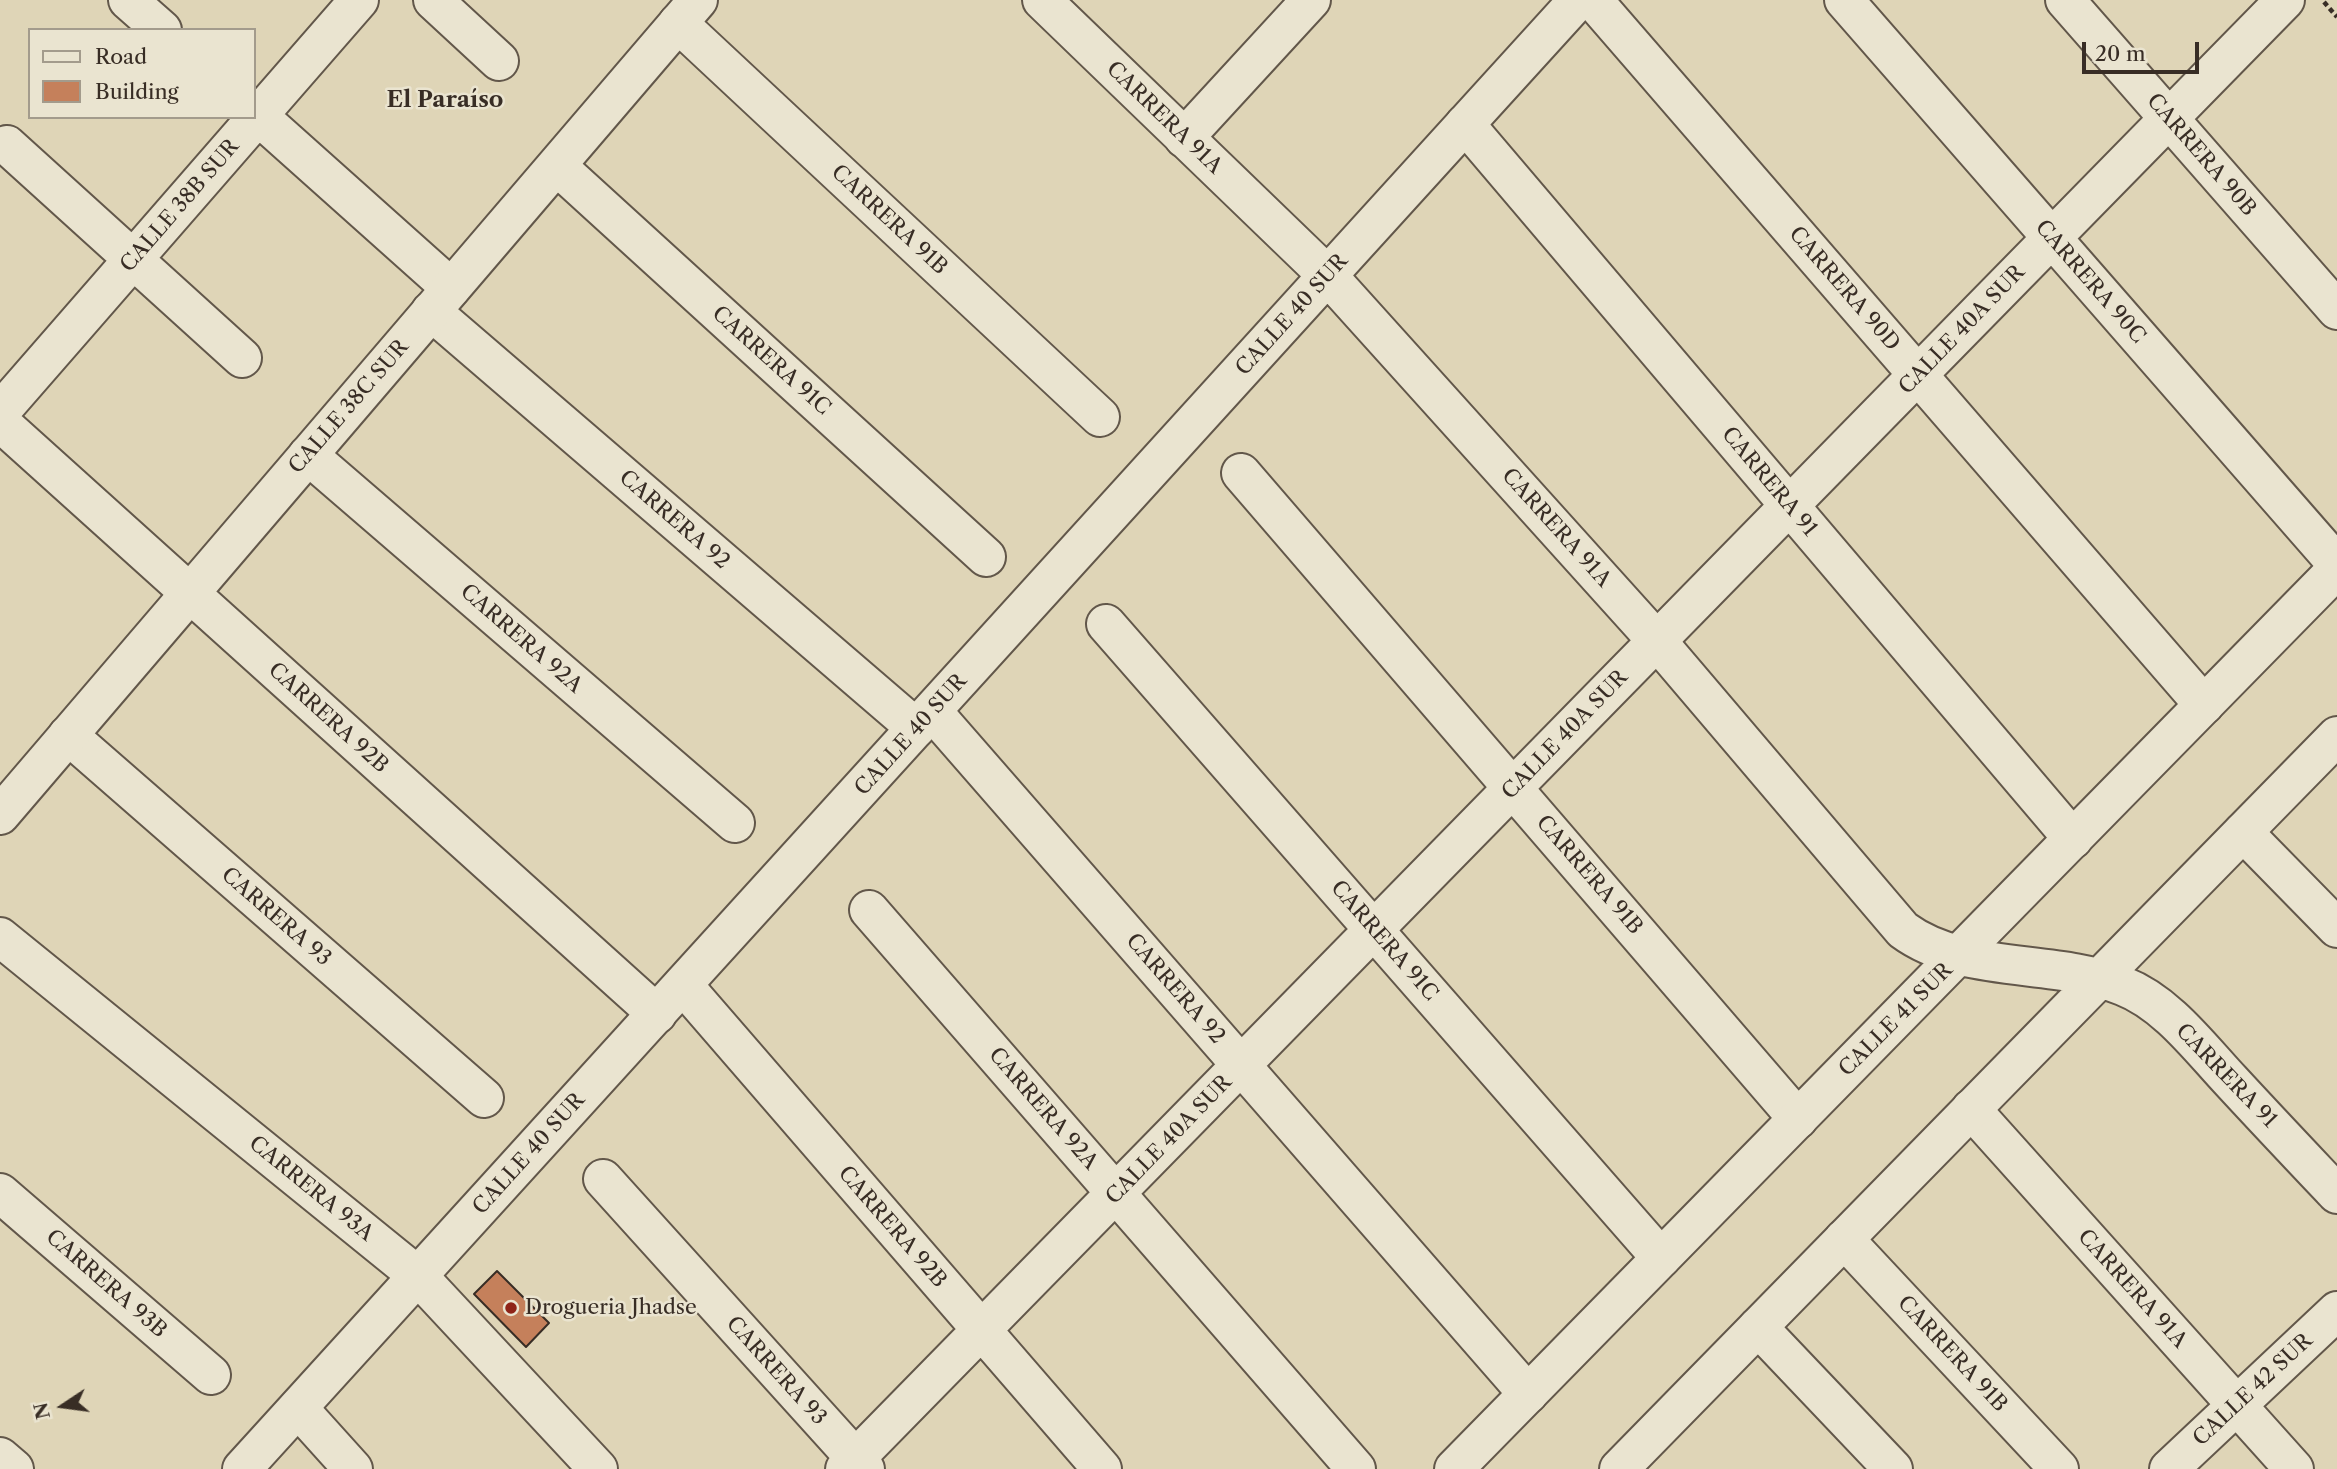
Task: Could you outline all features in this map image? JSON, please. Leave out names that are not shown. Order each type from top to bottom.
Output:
[{"type":"street","points":[[128,0],[160,28]]},
{"type":"street","name":"CALLE 38B SUR","points":[[256,114],[359,0]]},
{"type":"street","points":[[433,0],[499,61]]},
{"type":"street","points":[[1185,138],[1311,0]]},
{"type":"street","name":"CALLE 40 SUR","points":[[242,1469],[1578,0]]},
{"type":"street","name":"CARRERA 90D","points":[[1593,0],[2204,705]]},
{"type":"street","name":"CARRERA 90C","points":[[1844,0],[2337,567]]},
{"type":"street","name":"CARRERA 90B","points":[[2065,0],[2337,310]]},
{"type":"street","name":"CALLE 40A SUR","points":[[855,1465],[982,1330],[2286,0]]},
{"type":"street","name":"CARRERA 91A","points":[[1058,5],[1185,138],[1328,276],[1657,641],[1903,930],[1921,943],[1958,957],[2101,978]]},
{"type":"street","name":"CALLE 38C SUR","points":[[0,815],[688,12]]},
{"type":"street","name":"CARRERA 91B","points":[[688,12],[1100,418]]},
{"type":"street","name":"CARRERA 92","points":[[256,114],[441,300],[924,720],[1241,1065],[1528,1394]]},
{"type":"street","name":"CALLE 38B SUR","points":[[0,412],[252,119]]},
{"type":"street","name":"CARRERA 91","points":[[1465,124],[2073,839]]},
{"type":"street","points":[[7,145],[242,358]]},
{"type":"street","name":"CARRERA 91C","points":[[556,166],[986,557]]},
{"type":"street","name":"CARRERA 92B","points":[[0,422],[657,1014]]},
{"type":"street","name":"CARRERA 92A","points":[[308,455],[735,823]]},
{"type":"street","name":"CARRERA 91B","points":[[1241,473],[1798,1119]]},
{"type":"street","name":"CALLE 41 SUR","points":[[1454,1469],[2337,567]]},
{"type":"street","name":"CARRERA 91C","points":[[1106,625],[1661,1258]]},
{"type":"street","name":"CARRERA 93","points":[[68,735],[484,1098]]},
{"type":"street","points":[[1629,1466],[1758,1327],[2337,736]]},
{"type":"street","points":[[2243,832],[2337,928]]},
{"type":"street","name":"CARRERA 92A","points":[[869,910],[1356,1469]]},
{"type":"street","name":"CARRERA 93A","points":[[0,937],[418,1276],[598,1469]]},
{"type":"street","name":"CARRERA 91","points":[[2101,978],[2139,993],[2163,1012],[2337,1194]]},
{"type":"street","name":"CARRERA 92B","points":[[682,985],[1102,1469]]},
{"type":"street","name":"CARRERA 91A","points":[[1971,1109],[2294,1469]]},
{"type":"street","name":"CARRERA 93","points":[[603,1179],[855,1465]]},
{"type":"street","name":"CARRERA 93B","points":[[0,1193],[211,1375]]},
{"type":"street","name":"CARRERA 91B","points":[[1844,1240],[2059,1469]]},
{"type":"street","name":"CALLE 42 SUR","points":[[2169,1469],[2337,1311]]},
{"type":"street","points":[[1758,1327],[1893,1469]]},
{"type":"street","points":[[298,1408],[353,1469]]},
{"type":"street","points":[[0,1457],[14,1469]]},
{"type":"path","points":[[2323,0],[2337,17]]},
{"type":"building","name":"Drogueria Jhadse","points":[[497,1271],[549,1323],[526,1347],[474,1294]]},
{"type":"place","name":"Drogueria Jhadse","points":[[511,1308]]},
{"type":"district","name":"El Paraíso","points":[[445,100]]}]
